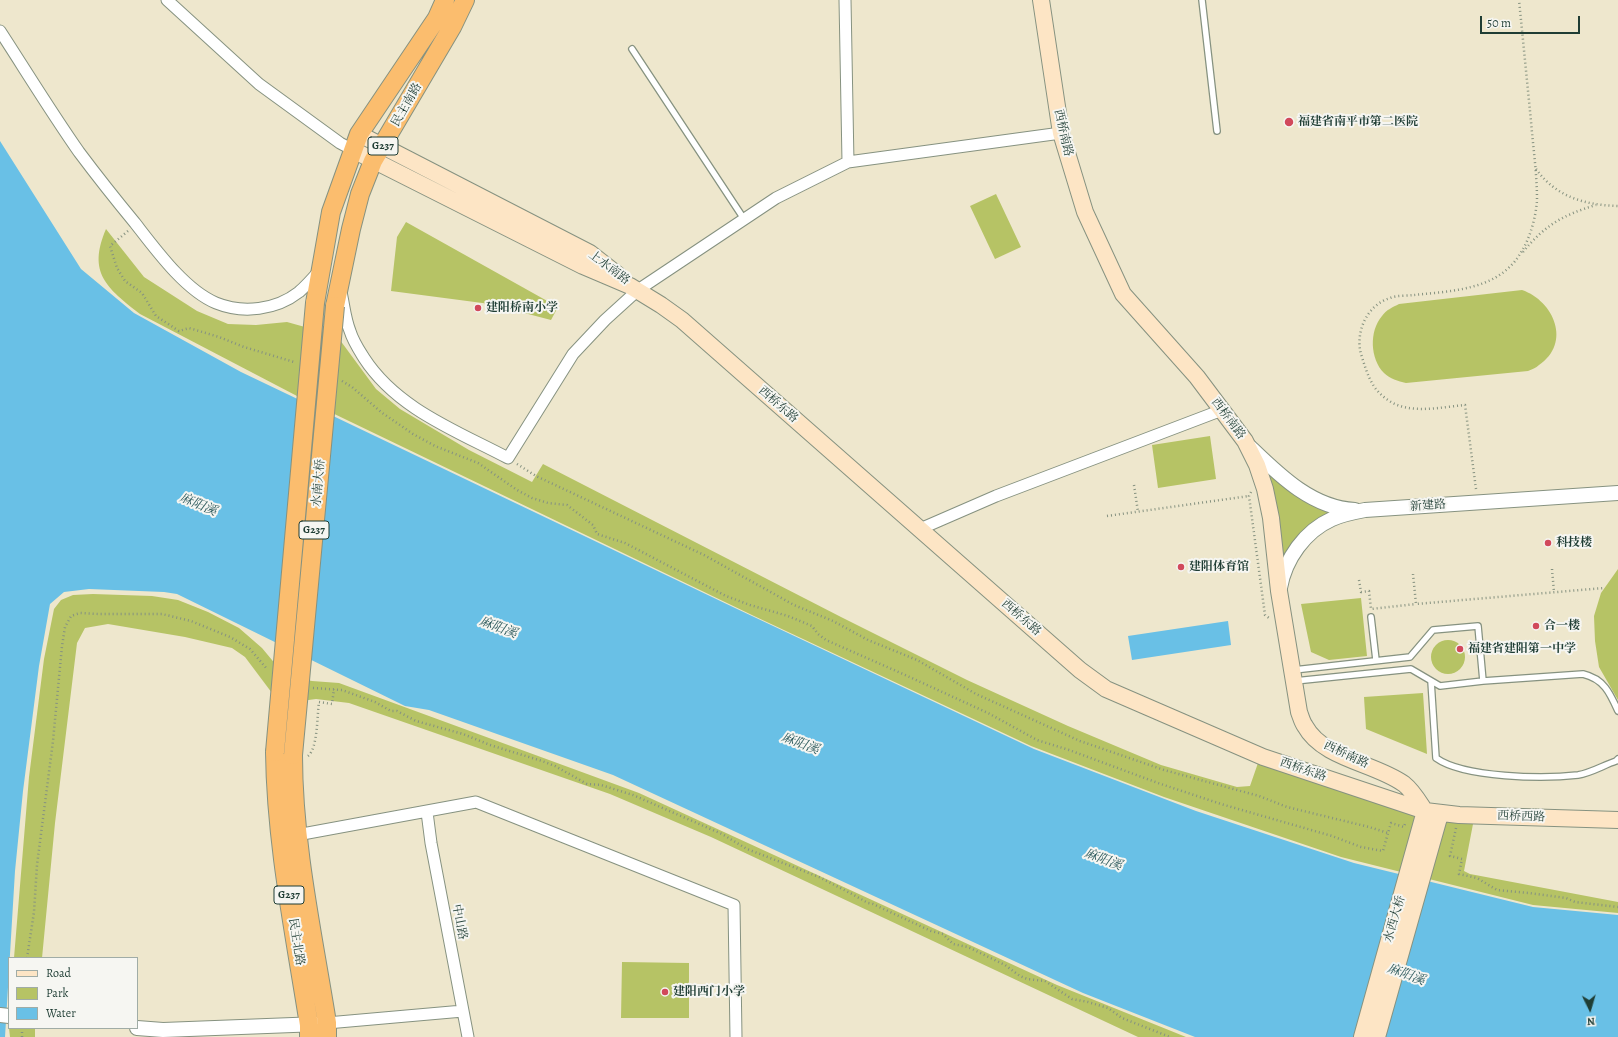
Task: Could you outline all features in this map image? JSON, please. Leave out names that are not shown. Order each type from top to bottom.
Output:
[{"type":"highway","name":"民主南路","points":[[315,303],[331,212],[356,142],[437,18],[445,0]]},
{"type":"highway","name":"民主南路","points":[[335,306],[360,194],[378,153],[452,27],[465,0]]},
{"type":"highway","name":"水南大桥","points":[[275,752],[315,303]]},
{"type":"highway","name":"水南大桥","points":[[293,755],[335,306]]},
{"type":"highway","name":"民主北路","points":[[275,752],[275,791],[280,839],[309,1031]]},
{"type":"highway","name":"民主北路","points":[[293,755],[293,793],[297,835],[327,1030]]},
{"type":"main road","name":"西桥南路","points":[[1041,0],[1061,133],[1085,212],[1124,294],[1197,377],[1245,441],[1257,464],[1265,489],[1274,539],[1279,591],[1300,712],[1304,725],[1315,739],[1326,748],[1388,774],[1398,780],[1410,790],[1426,817]]},
{"type":"main road","name":"上水南路","points":[[356,142],[583,266],[638,290],[682,320]]},
{"type":"main road","name":"西桥东路","points":[[682,320],[1080,670],[1106,689],[1263,756],[1426,817]]},
{"type":"main road","name":"西桥西路","points":[[1426,817],[1618,820]]},
{"type":"main road","name":"水西大桥","points":[[1362,1037],[1426,817]]},
{"type":"main road","points":[[1377,1037],[1426,817]]},
{"type":"street","points":[[167,0],[259,84],[340,143],[356,142]]},
{"type":"street","points":[[845,0],[848,162]]},
{"type":"street","points":[[0,30],[35,86],[80,152],[158,252],[194,291],[216,303],[236,308],[266,308],[282,302],[298,293],[321,268]]},
{"type":"street","points":[[340,283],[350,332],[372,370],[384,384],[402,400],[508,458],[573,354],[604,320],[638,290],[776,198],[848,162],[1061,133]]},
{"type":"street","points":[[920,529],[996,496],[1222,410]]},
{"type":"street","points":[[1245,441],[1270,467],[1314,499],[1344,509],[1365,510]]},
{"type":"street","name":"新建路","points":[[1279,591],[1282,576],[1295,551],[1318,527],[1332,519],[1365,510],[1618,493]]},
{"type":"street","points":[[297,835],[476,802],[734,905],[736,1037]]},
{"type":"street","name":"中山路","points":[[427,812],[431,843],[468,1037]]},
{"type":"street","points":[[138,1028],[164,1030],[309,1031],[327,1030],[463,1011]]},
{"type":"lane","points":[[1202,0],[1217,131]]},
{"type":"lane","points":[[632,49],[744,219]]},
{"type":"lane","points":[[1371,617],[1376,660]]},
{"type":"lane","points":[[1294,675],[1376,660],[1410,657],[1433,630],[1478,626],[1483,681]]},
{"type":"lane","points":[[1294,675],[1411,669],[1440,686],[1483,681],[1583,674],[1600,681],[1610,694],[1618,711]]},
{"type":"lane","points":[[1431,681],[1436,758],[1444,764],[1476,772],[1498,775],[1552,776],[1580,774],[1618,759]]},
{"type":"path","points":[[1519,0],[1536,168],[1537,201],[1532,229],[1521,254]]},
{"type":"path","points":[[1536,168],[1542,178],[1555,189],[1574,199],[1597,205],[1618,206]]},
{"type":"path","points":[[1477,502],[1465,405],[1412,408],[1394,405],[1378,394],[1367,374],[1360,350],[1361,326],[1374,307],[1390,298],[1462,290],[1493,280],[1509,269],[1536,236],[1550,225],[1563,217],[1597,205]]},
{"type":"path","points":[[136,224],[110,246],[112,256],[125,281],[142,293],[156,316],[179,331],[189,328],[299,364]]},
{"type":"path","points":[[335,378],[352,387],[381,412],[435,446],[478,463],[517,490],[532,498],[548,503],[567,505],[593,525],[597,534],[625,543],[726,596],[788,616],[812,626],[818,634],[826,640],[988,713],[1037,740],[1214,802],[1332,836],[1361,847],[1383,850],[1391,823],[1404,827],[1426,817]]},
{"type":"path","points":[[508,458],[536,476],[704,555],[794,606],[832,621],[868,640],[916,660],[976,694],[1080,741],[1164,770],[1253,794],[1287,807],[1388,833]]},
{"type":"path","points":[[1134,485],[1138,512]]},
{"type":"path","points":[[1107,516],[1249,496]]},
{"type":"path","points":[[1552,569],[1554,592]]},
{"type":"path","points":[[1413,574],[1416,604]]},
{"type":"path","points":[[1359,580],[1361,592],[1369,591],[1371,608],[1604,588]]},
{"type":"path","points":[[27,957],[34,912],[37,865],[53,741],[62,646],[65,627],[71,616],[80,613],[162,614],[190,622],[220,632],[250,649],[271,674]]},
{"type":"path","points":[[310,688],[342,690],[375,702],[391,711],[397,711],[416,721],[463,734],[490,745],[542,761],[555,766],[587,784],[617,789],[654,803],[722,834],[747,849],[819,877],[868,903],[877,905],[931,931],[943,934],[953,944],[968,946],[1006,965],[1027,980],[1046,981],[1072,999],[1108,1008],[1122,1018],[1170,1037]]},
{"type":"path","points":[[314,747],[319,702],[332,704],[334,689]]},
{"type":"path","points":[[1456,832],[1450,856],[1462,859],[1459,874],[1477,878],[1497,890],[1566,898],[1575,902],[1618,907]]},
{"type":"green space","points":[[996,194],[1021,247],[995,259],[970,206]]},
{"type":"green space","points":[[406,222],[558,307],[551,320],[490,304],[391,291],[397,237]]},
{"type":"green space","points":[[106,229],[144,277],[197,311],[228,324],[256,325],[287,322],[337,336],[376,389],[400,409],[469,450],[532,482],[543,464],[967,680],[1068,726],[1161,765],[1237,787],[1250,786],[1258,763],[1462,819],[1473,824],[1464,871],[1470,874],[1618,902],[1618,913],[1533,905],[1341,857],[1164,797],[1031,746],[754,616],[297,396],[140,314],[118,296],[110,287],[100,268],[99,257],[101,244]]},
{"type":"green space","points":[[1522,290],[1533,295],[1543,303],[1555,323],[1557,335],[1555,346],[1549,356],[1535,368],[1528,371],[1406,383],[1389,377],[1379,367],[1373,345],[1375,329],[1384,314],[1399,304]]},
{"type":"green space","points":[[1210,436],[1216,479],[1158,488],[1152,445]]},
{"type":"green space","points":[[1264,471],[1331,512],[1283,559]]},
{"type":"green space","points":[[1618,569],[1618,700],[1599,667],[1595,641],[1594,616],[1601,593]]},
{"type":"green space","points":[[93,594],[152,596],[178,600],[208,612],[239,628],[262,648],[277,666],[291,677],[312,681],[339,683],[639,793],[1057,985],[1186,1037],[1138,1037],[711,837],[610,794],[349,703],[316,699],[285,702],[272,693],[245,657],[232,648],[185,637],[108,624],[85,628],[77,643],[55,823],[42,957],[14,957],[29,777],[44,659],[54,609],[61,600],[73,595]]},
{"type":"green space","points":[[1361,598],[1367,656],[1329,660],[1311,652],[1301,604]]},
{"type":"green space","points":[[1445,640],[1451,640],[1460,645],[1464,651],[1464,663],[1460,669],[1451,674],[1445,674],[1436,669],[1431,660],[1431,654],[1436,645]]},
{"type":"green space","points":[[1423,693],[1427,754],[1366,729],[1364,697]]},
{"type":"green space","points":[[622,962],[689,963],[689,1018],[621,1018]]},
{"type":"green space","points":[[9,1029],[35,1029],[35,1037],[10,1037]]},
{"type":"water","name":"麻阳溪","points":[[0,141],[81,269],[134,313],[241,372],[1034,749],[1196,811],[1354,863],[1533,907],[1618,915],[1618,1037],[1195,1037],[1083,993],[613,775],[429,710],[405,706],[177,594],[164,592],[89,589],[64,592],[50,604],[39,666],[23,791],[15,871],[10,957],[8,957],[5,1037],[0,1037]]},
{"type":"water","points":[[1228,621],[1231,645],[1132,660],[1128,636]]},
{"type":"place","name":"福建省南平市第二医院","points":[[1289,122]]},
{"type":"place","name":"建阳桥南小学","points":[[478,308]]},
{"type":"place","name":"科技楼","points":[[1548,543]]},
{"type":"place","name":"建阳体育馆","points":[[1181,567]]},
{"type":"place","name":"合一楼","points":[[1536,626]]},
{"type":"place","name":"福建省建阳第一中学","points":[[1460,649]]},
{"type":"place","name":"建阳西门小学","points":[[665,992]]}]
